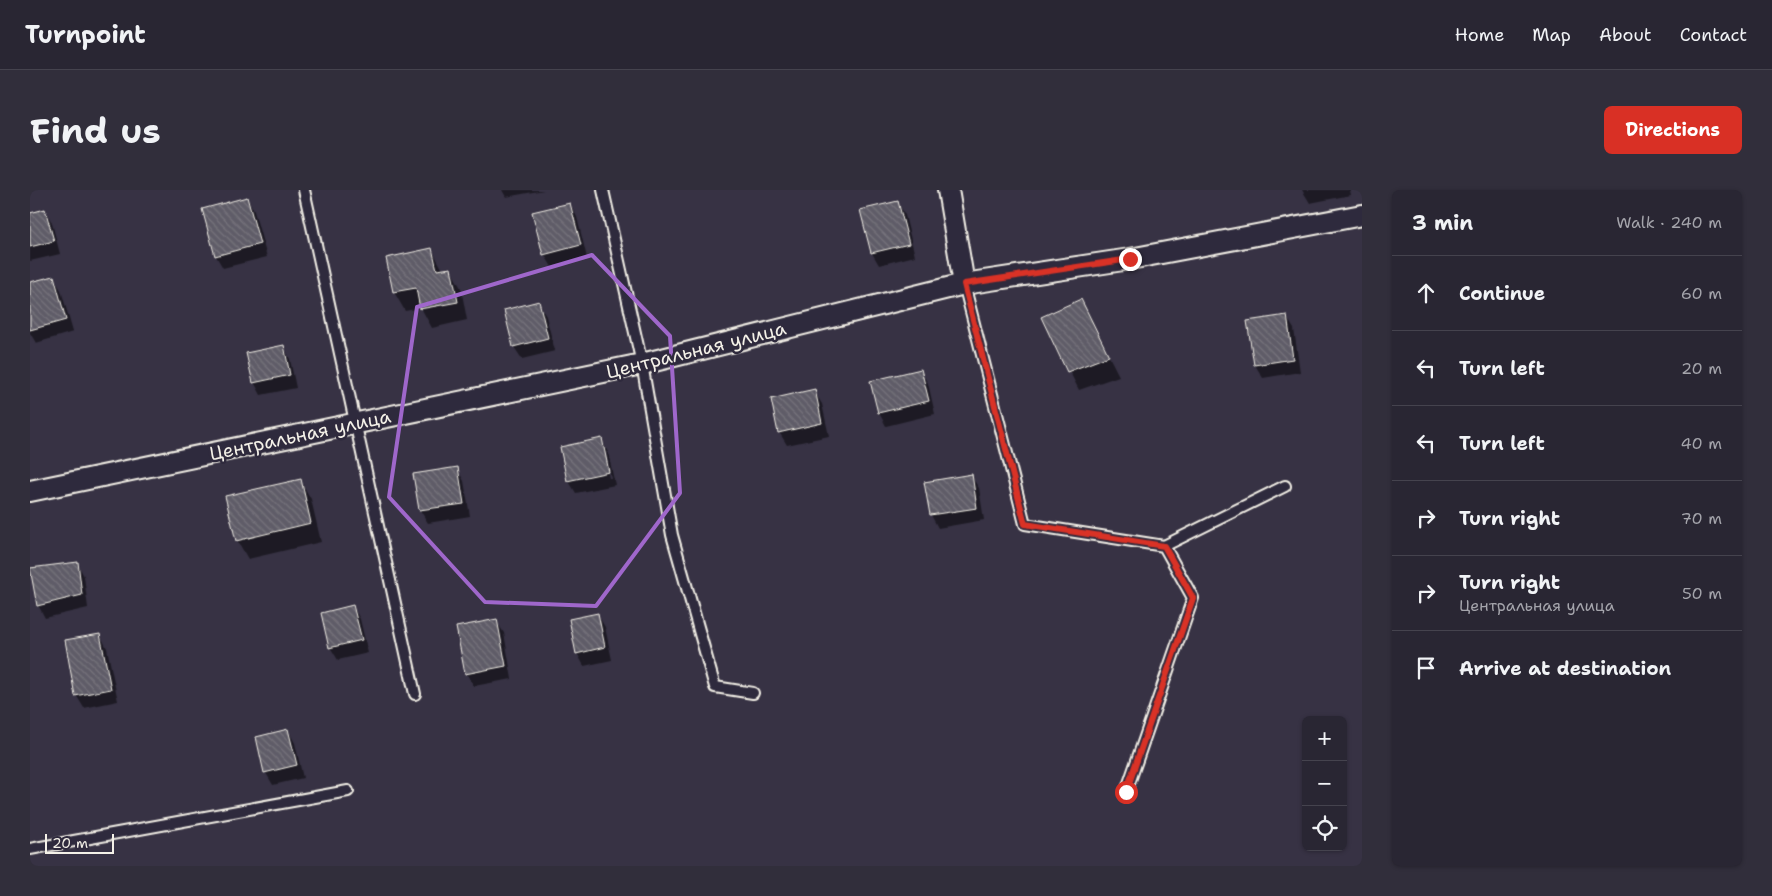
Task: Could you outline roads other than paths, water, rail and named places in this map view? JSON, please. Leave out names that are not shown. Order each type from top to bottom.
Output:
[{"type":"street","points":[[948,190],[964,284]]},
{"type":"street","name":"Центральная улица","points":[[30,491],[642,364],[964,284],[1130,259],[1362,215]]},
{"type":"lane","points":[[304,190],[414,694]]},
{"type":"lane","points":[[603,190],[642,364],[672,535],[715,687],[753,692]]},
{"type":"lane","points":[[964,284],[1025,524],[1164,546],[1285,486]]},
{"type":"lane","points":[[1126,792],[1193,598],[1164,546]]},
{"type":"lane","points":[[30,849],[348,791]]}]
